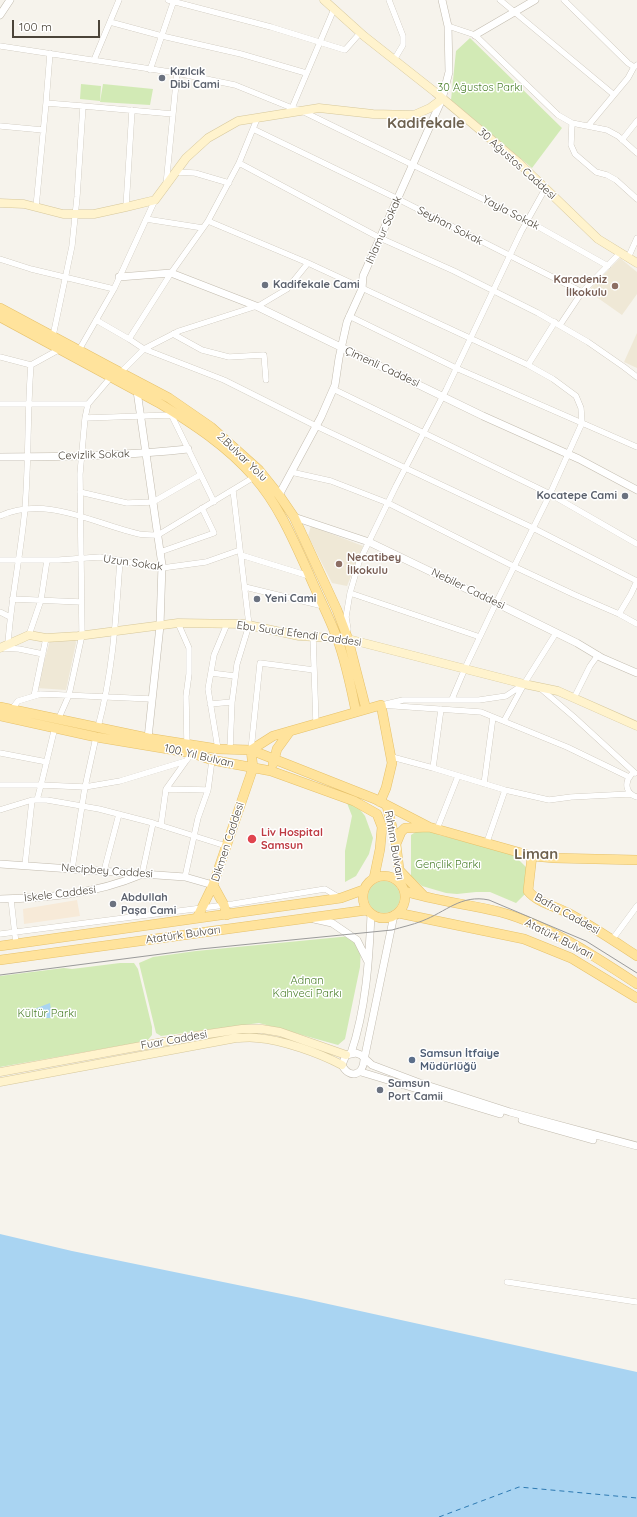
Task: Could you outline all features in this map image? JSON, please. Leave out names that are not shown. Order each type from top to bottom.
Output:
[{"type":"main road","name":"30 Ağustos Caddesi","points":[[324,0],[360,33],[442,98],[518,162],[545,190],[598,239],[637,263]]},
{"type":"main road","points":[[0,203],[24,204],[63,214],[94,214],[126,207],[155,200],[186,158],[208,138],[238,121],[319,108],[373,114],[414,115],[430,108],[442,98]]},
{"type":"main road","name":"2.Bulvar Yolu","points":[[0,308],[169,398],[211,427],[259,470],[294,516],[337,610],[348,639],[366,709]]},
{"type":"main road","name":"2.Bulvar Yolu","points":[[0,317],[137,391],[206,433],[237,460],[254,478],[278,510],[310,576],[337,638],[348,674],[356,712]]},
{"type":"main road","name":"Ebu Suud Efendi Caddesi","points":[[29,635],[46,638],[178,624],[227,624],[249,625],[299,636],[348,639],[540,688],[558,691],[637,726]]},
{"type":"main road","points":[[4,646],[29,635]]},
{"type":"main road","points":[[253,768],[251,750],[273,736],[381,705]]},
{"type":"main road","name":"Rıhtım Bulvarı","points":[[381,705],[392,757],[386,788],[385,807],[396,844],[403,888]]},
{"type":"main road","name":"100. Yıl Bulvarı","points":[[0,708],[12,710],[57,724]]},
{"type":"main road","name":"100. Yıl Bulvarı","points":[[0,716],[57,724],[97,732],[192,752],[212,760],[271,771],[354,801],[377,814],[382,827]]},
{"type":"main road","name":"100. Yıl Bulvarı","points":[[97,732],[148,738],[218,750],[251,750],[433,828]]},
{"type":"main road","points":[[271,771],[277,749],[290,732]]},
{"type":"main road","name":"Dikmen Caddesi","points":[[227,915],[224,905],[213,885],[253,768]]},
{"type":"main road","points":[[382,827],[385,807]]},
{"type":"main road","name":"Rıhtım Bulvarı","points":[[374,878],[380,849],[382,827]]},
{"type":"main road","points":[[396,844],[401,832],[405,828],[433,828],[487,842],[532,856],[637,860]]},
{"type":"main road","name":"Bafra Caddesi","points":[[532,856],[528,891],[532,896],[567,913],[637,956]]},
{"type":"main road","points":[[400,870],[424,896]]},
{"type":"main road","points":[[381,875],[394,878],[403,888],[405,901],[396,914],[387,918],[380,918],[369,912],[362,900],[363,890],[369,880],[381,875]]},
{"type":"main road","points":[[197,918],[213,885]]},
{"type":"main road","name":"Atatürk Bulvarı","points":[[403,888],[424,896],[501,912],[536,925],[597,958],[637,984]]},
{"type":"main road","name":"Atatürk Bulvarı","points":[[0,946],[341,898],[363,890]]},
{"type":"main road","name":"Atatürk Bulvarı","points":[[0,960],[306,917],[369,912]]},
{"type":"main road","name":"Atatürk Bulvarı","points":[[396,914],[524,939],[571,958],[637,998]]},
{"type":"main road","name":"Fuar Caddesi","points":[[0,1072],[201,1035],[242,1029],[262,1029],[280,1032],[348,1054]]},
{"type":"main road","name":"Fuar Caddesi","points":[[0,1082],[236,1038],[270,1040],[327,1057],[342,1064]]},
{"type":"street","points":[[0,14],[10,0]]},
{"type":"street","points":[[94,60],[119,0]]},
{"type":"street","points":[[150,70],[162,36],[172,0],[271,27],[345,50],[360,33]]},
{"type":"street","points":[[389,0],[403,36],[403,45],[394,60]]},
{"type":"street","name":"Ihlamur Sokak","points":[[279,495],[316,426],[333,389],[349,316],[362,289],[363,276],[442,98],[449,72],[448,26],[442,0]]},
{"type":"street","points":[[500,0],[613,94]]},
{"type":"street","points":[[475,35],[535,0]]},
{"type":"street","points":[[564,0],[628,64],[635,66],[628,78],[613,94],[588,126]]},
{"type":"street","points":[[292,108],[319,41],[334,9]]},
{"type":"street","points":[[110,22],[162,36],[241,54],[306,72]]},
{"type":"street","points":[[448,26],[475,35],[558,115],[572,122],[607,130],[618,136],[637,153]]},
{"type":"street","name":"Yayla Sokak","points":[[0,46],[177,73],[235,84],[302,111],[528,221],[608,266]]},
{"type":"street","points":[[36,207],[50,53]]},
{"type":"street","points":[[166,185],[177,73]]},
{"type":"street","points":[[46,103],[173,114]]},
{"type":"street","points":[[53,336],[72,246],[83,106]]},
{"type":"street","points":[[126,207],[132,110]]},
{"type":"street","points":[[129,339],[171,273],[208,221],[239,163],[257,118]]},
{"type":"street","points":[[622,140],[637,121]]},
{"type":"street","points":[[572,122],[571,145],[575,154],[596,172],[607,175],[616,180],[637,200]]},
{"type":"street","points":[[0,126],[43,130]]},
{"type":"street","name":"Seyhan Sokak","points":[[253,129],[398,199],[582,292]]},
{"type":"street","points":[[239,163],[380,238],[454,271],[557,324],[588,342],[637,377]]},
{"type":"street","points":[[176,172],[195,173],[228,183]]},
{"type":"street","points":[[348,639],[346,617],[350,593],[360,562],[405,468],[443,396],[509,256],[545,190]]},
{"type":"street","points":[[79,350],[114,289],[155,200]]},
{"type":"street","points":[[146,219],[203,228]]},
{"type":"street","points":[[208,221],[308,263],[528,365],[553,379],[576,396],[581,408],[582,423],[550,494],[496,602],[452,699]]},
{"type":"street","points":[[628,258],[637,238]]},
{"type":"street","points":[[528,365],[582,292],[620,253]]},
{"type":"street","points":[[0,259],[114,289]]},
{"type":"street","points":[[24,865],[35,800],[41,785],[57,724],[69,695],[82,635],[80,492],[85,418],[88,404],[111,377],[120,373],[144,348],[173,334],[256,306],[287,289],[308,263]]},
{"type":"street","name":"Çimenli Caddesi","points":[[119,277],[171,273],[256,306],[483,416],[568,454],[637,490]]},
{"type":"street","points":[[349,316],[456,368],[637,447]]},
{"type":"street","points":[[96,320],[144,348],[224,380],[316,426],[533,528],[637,582],[619,614]]},
{"type":"street","points":[[173,334],[202,350],[229,357],[264,355],[266,380]]},
{"type":"street","points":[[0,357],[31,365],[60,349]]},
{"type":"street","points":[[31,365],[28,404],[28,457],[25,509],[10,617],[4,646],[43,654]]},
{"type":"street","points":[[333,389],[550,494],[637,544]]},
{"type":"street","points":[[137,391],[162,568],[160,626],[148,738]]},
{"type":"street","points":[[0,404],[88,404]]},
{"type":"street","points":[[85,418],[140,416],[170,412],[214,502]]},
{"type":"street","name":"Cevizlik Sokak","points":[[0,457],[146,454],[188,449]]},
{"type":"street","points":[[291,472],[331,481],[388,503],[513,566],[619,614],[637,624]]},
{"type":"street","points":[[80,492],[127,503],[153,502],[200,475]]},
{"type":"street","points":[[0,516],[25,509],[35,508],[81,516],[140,534],[158,535],[254,478]]},
{"type":"street","points":[[230,750],[232,702],[235,676],[237,664],[249,625],[233,490]]},
{"type":"street","points":[[160,552],[214,533],[202,508]]},
{"type":"street","name":"Nebiler Caddesi","points":[[294,516],[369,542],[496,602],[598,655],[637,673]]},
{"type":"street","points":[[241,552],[310,576]]},
{"type":"street","name":"Uzun Sokak","points":[[0,560],[47,560],[100,557],[162,568],[206,562],[241,552]]},
{"type":"street","points":[[29,635],[41,600],[47,560]]},
{"type":"street","points":[[72,869],[85,787],[106,697],[115,631],[120,560]]},
{"type":"street","points":[[244,587],[323,606]]},
{"type":"street","points":[[350,593],[480,637]]},
{"type":"street","points":[[12,599],[81,602]]},
{"type":"street","points":[[0,612],[10,617]]},
{"type":"street","points":[[178,624],[189,648],[189,674],[186,696],[187,744]]},
{"type":"street","points":[[218,750],[208,689],[214,655],[227,624]]},
{"type":"street","points":[[504,721],[524,684],[556,633]]},
{"type":"street","points":[[313,636],[316,723]]},
{"type":"street","points":[[34,696],[46,638]]},
{"type":"street","points":[[574,698],[590,666],[598,655]]},
{"type":"street","points":[[251,750],[260,663],[314,670]]},
{"type":"street","points":[[211,673],[235,676]]},
{"type":"street","points":[[381,705],[403,700],[479,700],[506,696],[524,684]]},
{"type":"street","points":[[540,688],[636,772],[629,777],[627,787],[630,794]]},
{"type":"street","points":[[12,710],[18,701],[41,694],[152,699]]},
{"type":"street","points":[[210,704],[232,702]]},
{"type":"street","points":[[381,705],[481,712],[567,747],[629,777]]},
{"type":"street","points":[[433,768],[442,709]]},
{"type":"street","points":[[484,784],[493,717]]},
{"type":"street","points":[[161,825],[166,789],[192,752]]},
{"type":"street","points":[[0,753],[47,762]]},
{"type":"street","points":[[392,757],[505,790],[549,800],[571,797],[630,794],[637,797]]},
{"type":"street","points":[[185,877],[194,837],[208,790],[212,760]]},
{"type":"street","points":[[0,785],[85,787],[120,781],[186,761]]},
{"type":"street","points":[[433,828],[458,776]]},
{"type":"street","points":[[166,789],[208,790]]},
{"type":"street","points":[[487,842],[505,790]]},
{"type":"street","points":[[0,810],[35,800],[47,800],[119,814],[161,825],[194,837],[226,846]]},
{"type":"street","points":[[104,871],[119,814]]},
{"type":"street","points":[[142,874],[154,823]]},
{"type":"street","name":"Necipbey Caddesi","points":[[0,864],[185,877],[213,885]]},
{"type":"street","name":"İskele Caddesi","points":[[0,899],[41,898],[90,891],[142,874]]},
{"type":"street","points":[[0,934],[224,905],[325,889],[341,898]]},
{"type":"street","points":[[11,899],[16,944]]},
{"type":"street","points":[[612,940],[637,906]]},
{"type":"street","points":[[369,912],[369,963],[358,1029],[348,1054],[342,1064],[345,1070],[356,1074],[361,1072],[545,1128],[637,1151]]},
{"type":"street","points":[[361,1072],[364,1067],[364,1060],[396,914]]},
{"type":"street","points":[[306,917],[332,923],[357,940],[369,963]]},
{"type":"street","points":[[348,1054],[356,1053],[372,1065],[417,1082],[488,1105],[637,1146]]},
{"type":"street","points":[[506,1282],[637,1302]]},
{"type":"shaded area","name":"Karadeniz İlkokulu","points":[[620,258],[637,272],[637,294],[622,315],[588,291]]},
{"type":"shaded area","points":[[637,333],[637,368],[624,362]]},
{"type":"shaded area","name":"Necatibey İlkokulu","points":[[311,526],[363,546],[347,586],[332,583],[308,536]]},
{"type":"shaded area","points":[[75,638],[76,643],[66,690],[37,688],[50,640]]},
{"type":"shaded area","points":[[77,900],[80,916],[24,924],[23,909]]},
{"type":"green space","name":"30 Ağustos Parkı","points":[[470,38],[562,128],[532,168],[451,100],[456,51]]},
{"type":"green space","points":[[81,84],[101,86],[100,101],[80,99]]},
{"type":"green space","points":[[103,84],[153,89],[150,105],[100,102]]},
{"type":"green space","points":[[347,803],[358,807],[365,816],[373,838],[369,854],[356,876],[345,882],[345,851],[352,816]]},
{"type":"green space","name":"Gençlik Parkı","points":[[427,829],[439,835],[512,853],[527,868],[525,894],[516,903],[490,892],[457,894],[446,893],[422,886],[411,876],[411,835],[417,831]]},
{"type":"green space","points":[[384,881],[395,886],[400,897],[395,908],[384,913],[373,908],[368,897],[373,886]]},
{"type":"green space","name":"Adnan Kahveci Parkı","points":[[351,936],[361,949],[360,967],[345,1039],[338,1045],[259,1023],[161,1036],[156,1033],[139,963],[153,957],[196,951]]},
{"type":"green space","name":"Kültür Parkı","points":[[120,963],[134,963],[138,969],[152,1027],[152,1035],[147,1041],[0,1067],[0,976]]},
{"type":"water","points":[[50,1003],[52,1018],[35,1018],[28,1016],[29,1011]]},
{"type":"water","points":[[0,1234],[72,1251],[301,1298],[637,1372],[637,1517],[0,1517]]},
{"type":"ferry route","points":[[439,1517],[519,1487],[637,1498]]},
{"type":"tram line","points":[[0,975],[200,949],[392,930],[422,921],[454,905],[470,899],[489,900],[586,941],[637,973]]},
{"type":"place","name":"Kızılcık Dibi Cami","points":[[162,78]]},
{"type":"place","name":"Kadifekale Cami","points":[[265,285]]},
{"type":"place","name":"Karadeniz İlkokulu","points":[[615,286]]},
{"type":"place","name":"Kocatepe Cami","points":[[625,496]]},
{"type":"place","name":"Necatibey İlkokulu","points":[[339,564]]},
{"type":"place","name":"Yeni Cami","points":[[257,599]]},
{"type":"place","name":"Liv Hospital Samsun","points":[[252,839]]},
{"type":"place","name":"Abdullah Paşa Cami","points":[[113,904]]},
{"type":"place","name":"Samsun İtfaiye Müdürlüğü","points":[[412,1060]]},
{"type":"place","name":"Samsun Port Camii","points":[[380,1090]]},
{"type":"district","name":"Kadifekale","points":[[426,123]]},
{"type":"district","name":"Liman","points":[[536,854]]}]
